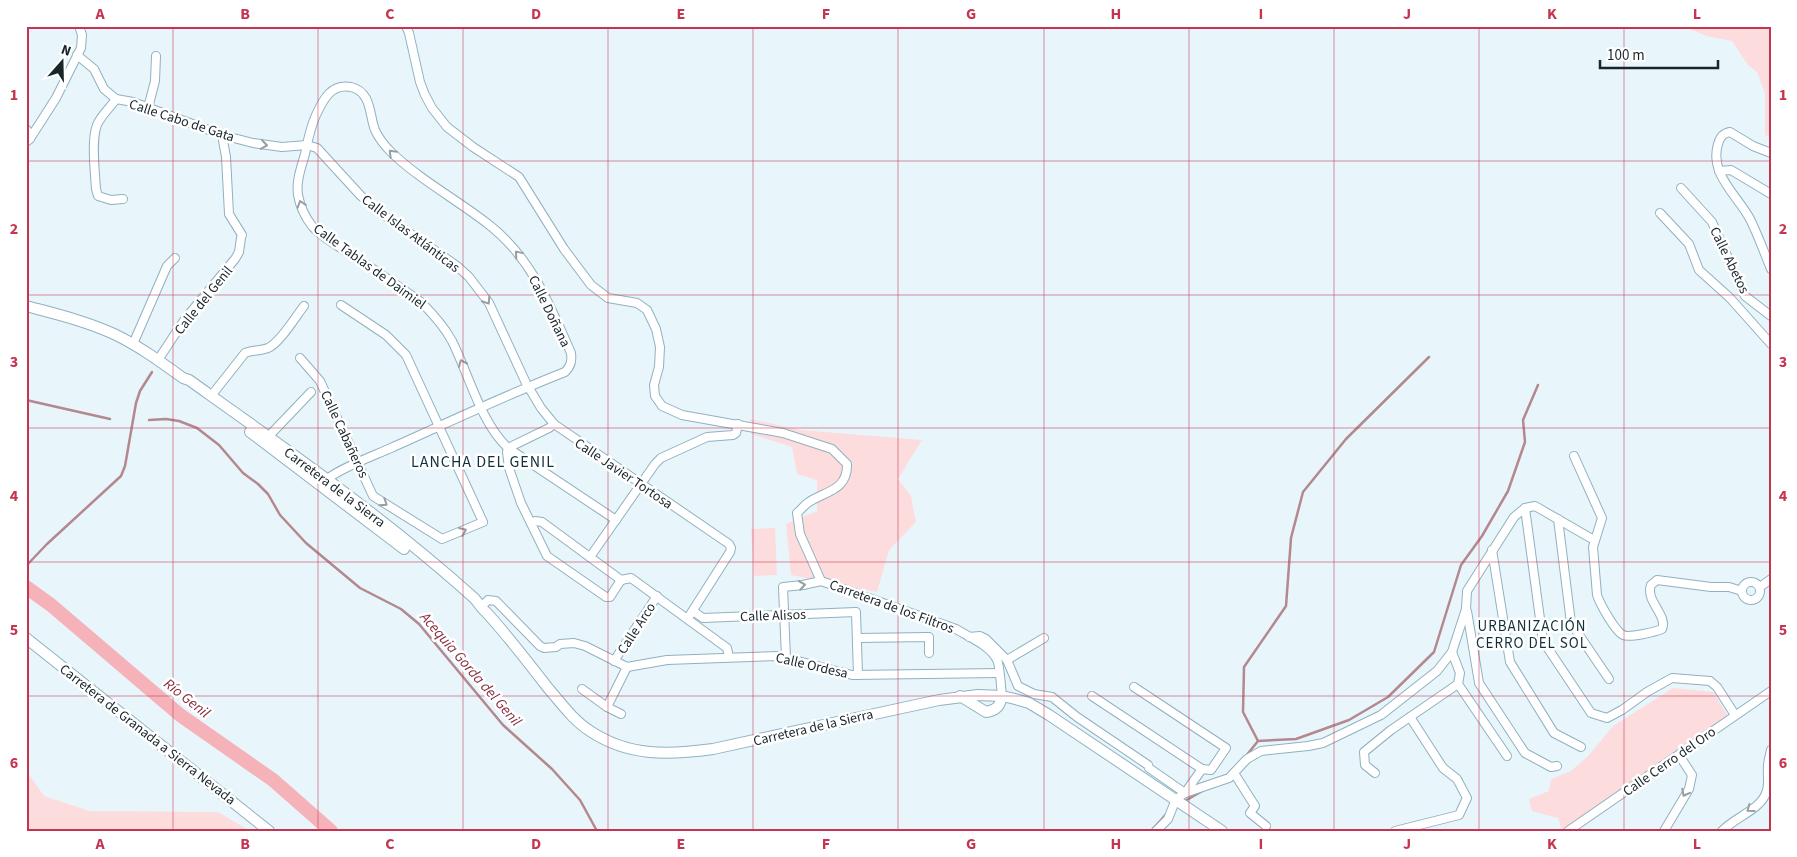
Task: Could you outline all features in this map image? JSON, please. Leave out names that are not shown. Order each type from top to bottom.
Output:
[{"type":"street","points":[[28,141],[56,98],[78,55],[82,43],[79,26]]},
{"type":"street","name":"Carretera de los Filtros","points":[[406,26],[420,82],[432,108],[440,118],[459,137],[519,177],[564,249],[591,285],[608,298],[636,303],[647,310],[656,329],[660,347],[659,367],[654,385],[655,396],[658,402],[682,415],[783,433],[832,449],[847,464],[847,474],[836,489],[807,503],[798,513],[800,534],[821,580],[956,629],[992,652],[997,660],[1002,696]]},
{"type":"street","name":"Calle Cabo de Gata","points":[[78,55],[94,69],[104,90],[116,99],[133,102],[222,135],[253,143],[282,147],[306,145]]},
{"type":"street","points":[[148,108],[155,81],[156,56]]},
{"type":"street","name":"Calle Doñana","points":[[306,145],[310,129],[323,99],[328,93],[342,87],[356,89],[367,99],[375,130],[380,140],[390,151],[430,184],[490,225],[516,252],[538,281],[571,359],[565,372],[439,426],[326,480]]},
{"type":"street","points":[[116,99],[96,126],[96,189],[98,196],[111,200],[123,199]]},
{"type":"street","points":[[28,141],[30,133],[26,129],[37,126]]},
{"type":"street","points":[[1771,153],[1753,146],[1736,134],[1727,132],[1720,138],[1716,152],[1716,163],[1719,171],[1750,220],[1771,269]]},
{"type":"street","name":"Calle del Genil","points":[[158,360],[186,319],[236,259],[239,252],[241,236],[229,214],[226,157],[222,135]]},
{"type":"street","name":"Calle Islas Atlánticas","points":[[306,145],[317,148],[355,190],[385,216],[440,254],[468,277],[489,303],[529,386]]},
{"type":"street","name":"Calle Tablas de Daimiel","points":[[306,145],[297,183],[298,194],[306,217],[321,234],[421,302],[433,313],[452,340],[492,429],[508,448],[616,520]]},
{"type":"street","points":[[1719,171],[1731,170],[1771,194]]},
{"type":"street","name":"Calle Abetos","points":[[1681,188],[1712,222],[1745,296],[1771,316]]},
{"type":"street","name":"Calle Abetos","points":[[1660,213],[1689,244],[1699,270],[1730,298],[1771,344]]},
{"type":"street","points":[[133,344],[167,266],[174,258]]},
{"type":"street","points":[[341,305],[386,335],[406,355],[439,426]]},
{"type":"street","name":"Carretera de la Sierra","points":[[26,306],[83,322],[115,335],[158,360],[473,603],[481,607]]},
{"type":"street","points":[[211,396],[245,353],[251,350],[267,348],[274,344],[304,306]]},
{"type":"street","name":"Calle Abetos","points":[[1751,320],[1760,308]]},
{"type":"street","name":"Calle Cabañeros","points":[[300,358],[359,463],[373,496],[442,539],[483,522],[439,426]]},
{"type":"street","name":"Carretera de la Sierra","points":[[183,378],[189,380],[378,518],[438,567],[476,600],[564,708],[589,731],[603,739],[640,751],[680,754],[713,749],[960,696],[1002,696],[1029,704],[1049,715],[1222,831]]},
{"type":"street","name":"Calle Javier Tortosa","points":[[529,386],[541,408],[554,424],[729,544],[730,552],[690,615]]},
{"type":"street","points":[[268,437],[316,387]]},
{"type":"street","points":[[554,424],[508,448],[507,452],[508,468],[521,503],[547,556],[606,597],[610,597],[621,580],[631,578],[690,615],[727,648],[729,656]]},
{"type":"street","points":[[590,556],[661,458],[706,437],[733,435],[736,433],[738,424]]},
{"type":"street","points":[[1574,456],[1601,514],[1602,524],[1594,540],[1598,599],[1618,631],[1627,636],[1659,631],[1663,627],[1663,621],[1649,593],[1649,587],[1654,581],[1662,580],[1729,587],[1742,591],[1746,599],[1755,600],[1760,596],[1760,587]]},
{"type":"street","points":[[292,464],[304,468],[317,478],[326,480],[331,488],[348,502],[356,512]]},
{"type":"street","points":[[1557,766],[1551,767],[1525,753],[1479,683],[1466,609],[1467,591],[1514,517],[1525,508],[1534,506],[1594,540]]},
{"type":"street","points":[[1525,508],[1543,641],[1591,713],[1607,718],[1672,678],[1710,681],[1717,687],[1735,715]]},
{"type":"street","points":[[1558,518],[1571,623],[1609,679]]},
{"type":"street","points":[[531,523],[535,521],[542,522],[621,580]]},
{"type":"street","points":[[1492,550],[1510,662],[1554,733],[1581,747]]},
{"type":"street","points":[[1760,587],[1771,579]]},
{"type":"street","points":[[786,658],[783,587],[803,585],[821,580]]},
{"type":"street","points":[[1742,591],[1749,582],[1755,583],[1760,587]]},
{"type":"street","name":"Calle Arco","points":[[614,661],[657,596]]},
{"type":"street","points":[[481,607],[488,600],[496,600],[544,648],[574,643],[598,651],[627,667],[607,707]]},
{"type":"street","points":[[1156,831],[1168,819],[1176,799],[1186,792],[1229,778],[1247,758],[1261,751],[1323,743],[1381,714],[1437,672],[1452,652],[1466,609]]},
{"type":"street","name":"Calle Alisos","points":[[690,615],[703,618],[856,612],[857,638]]},
{"type":"street","points":[[968,637],[980,636],[986,639],[1007,660],[1018,686],[1034,694],[1052,697],[1077,717],[1186,792]]},
{"type":"street","points":[[858,675],[857,638],[929,637],[929,653]]},
{"type":"street","name":"Carretera de Granada a Sierra Nevada","points":[[26,638],[269,831]]},
{"type":"street","points":[[1007,660],[1044,638]]},
{"type":"street","points":[[1452,652],[1460,673],[1458,684],[1507,756]]},
{"type":"street","name":"Calle Ordesa","points":[[627,667],[667,660],[729,656],[779,656],[858,675],[999,673]]},
{"type":"street","points":[[1375,773],[1365,766],[1364,752],[1458,684]]},
{"type":"street","points":[[1092,696],[1202,769],[1211,770],[1226,748],[1134,688]]},
{"type":"street","points":[[582,689],[607,707],[622,714]]},
{"type":"street","name":"Calle Cerro del Oro","points":[[1568,831],[1771,691]]},
{"type":"street","points":[[960,696],[986,712],[998,708],[1001,704],[1002,696]]},
{"type":"street","points":[[1395,831],[1459,815],[1468,798],[1457,779],[1443,768],[1410,717]]},
{"type":"street","points":[[1722,831],[1738,817],[1755,807],[1766,794],[1769,782],[1768,765],[1771,750]]},
{"type":"street","points":[[1664,831],[1688,788],[1692,776],[1679,755]]},
{"type":"street","points":[[1186,792],[1202,769]]},
{"type":"street","points":[[1234,773],[1255,806],[1250,813],[1266,826]]},
{"type":"shaded area","points":[[1684,26],[1771,26],[1771,137],[1765,135],[1765,93],[1757,72],[1748,65],[1732,41],[1706,36]]},
{"type":"shaded area","points":[[750,419],[801,430],[922,440],[898,479],[911,496],[916,522],[889,550],[877,592],[791,575],[786,524],[817,511],[817,480],[797,474],[792,447],[751,434]]},
{"type":"shaded area","points":[[775,528],[777,575],[754,576],[751,529]]},
{"type":"shaded area","points":[[1673,688],[1713,692],[1728,716],[1565,831],[1562,831],[1558,818],[1532,811],[1529,799],[1549,791],[1551,779],[1571,771],[1589,755],[1613,726]]},
{"type":"shaded area","points":[[26,770],[44,796],[90,811],[218,812],[250,831],[26,831]]},
{"type":"waterway","points":[[1258,741],[1243,712],[1244,667],[1286,606],[1291,538],[1303,492],[1346,439],[1429,357]]},
{"type":"waterway","points":[[26,566],[47,544],[121,476],[125,466],[136,403],[140,391],[152,372]]},
{"type":"waterway","points":[[1246,756],[1258,741],[1296,739],[1349,720],[1388,697],[1434,652],[1461,565],[1482,536],[1508,491],[1525,442],[1523,420],[1538,385]]},
{"type":"waterway","name":"Acequia Gorda del Genil","points":[[26,400],[110,419]]},
{"type":"waterway","name":"Acequia Gorda del Genil","points":[[149,420],[166,419],[179,421],[197,428],[219,445],[243,473],[268,494],[280,515],[306,543],[360,588],[401,609],[419,624],[503,725],[552,769],[580,800],[597,831]]},
{"type":"waterway","name":"Río Genil","points":[[26,587],[51,605],[180,715],[273,780],[331,831]]},
{"type":"waterway","points":[[1185,801],[1204,790]]},
{"type":"waterway","points":[[1151,831],[1169,811]]},
{"type":"district","name":"LANCHA DEL GENIL","points":[[483,461]]},
{"type":"district","name":"URBANIZACIÓN CERRO DEL SOL","points":[[1532,634]]}]
